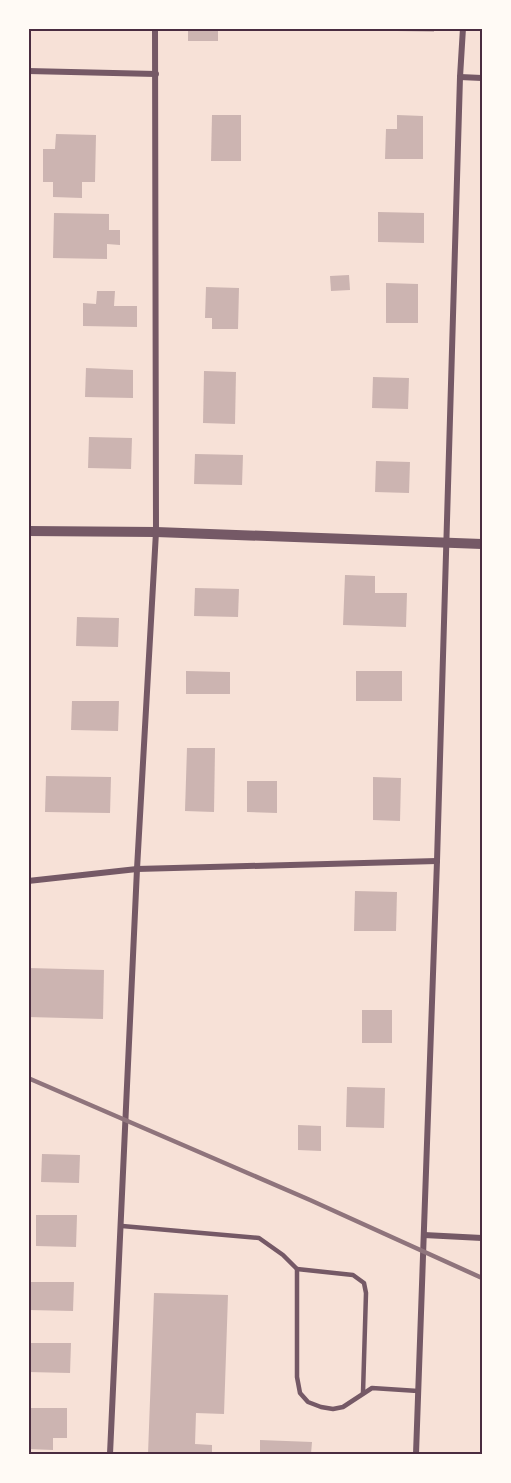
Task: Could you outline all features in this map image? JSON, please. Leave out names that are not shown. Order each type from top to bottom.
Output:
[{"type":"street","points":[[110,1455],[137,869],[156,532],[155,28]]},
{"type":"street","points":[[416,1455],[463,28]]},
{"type":"street","points":[[28,70],[156,74]]},
{"type":"street","points":[[460,77],[483,78]]},
{"type":"street","points":[[28,531],[156,532],[483,544]]},
{"type":"street","points":[[28,881],[137,869],[437,861]]},
{"type":"street","points":[[424,1235],[483,1238]]},
{"type":"lane","points":[[122,1226],[259,1238],[283,1255],[297,1269],[353,1275],[364,1283],[366,1293],[363,1393]]},
{"type":"lane","points":[[297,1269],[297,1377],[300,1393],[308,1402],[333,1409],[355,1401],[372,1388],[418,1391]]},
{"type":"building","points":[[188,28],[218,28],[218,41],[188,41]]},
{"type":"building","points":[[397,28],[434,28],[434,32],[397,31]]},
{"type":"building","points":[[212,115],[241,115],[241,161],[211,161]]},
{"type":"building","points":[[397,115],[423,116],[423,159],[385,159],[386,129],[397,129]]},
{"type":"building","points":[[56,134],[96,135],[95,182],[82,182],[82,198],[53,197],[53,182],[43,182],[43,149],[55,149]]},
{"type":"building","points":[[378,212],[424,213],[424,243],[378,242]]},
{"type":"building","points":[[54,213],[109,214],[109,230],[120,230],[120,245],[107,244],[107,259],[53,258]]},
{"type":"building","points":[[349,275],[350,290],[331,291],[330,276]]},
{"type":"building","points":[[386,283],[418,284],[418,323],[386,323]]},
{"type":"building","points":[[206,287],[239,288],[238,329],[212,329],[212,318],[205,318]]},
{"type":"building","points":[[97,291],[115,291],[114,306],[137,306],[137,327],[83,326],[83,303],[96,304]]},
{"type":"building","points":[[86,368],[133,370],[133,398],[85,397]]},
{"type":"building","points":[[204,371],[236,372],[235,424],[203,423]]},
{"type":"building","points":[[373,377],[409,378],[408,409],[372,408]]},
{"type":"building","points":[[89,437],[132,438],[131,469],[88,468]]},
{"type":"building","points":[[195,454],[243,455],[242,485],[194,484]]},
{"type":"building","points":[[376,461],[410,462],[409,493],[375,492]]},
{"type":"building","points":[[345,575],[375,576],[375,593],[407,593],[406,627],[343,625]]},
{"type":"building","points":[[195,588],[239,589],[238,617],[194,616]]},
{"type":"building","points":[[77,617],[119,618],[118,647],[76,646]]},
{"type":"building","points":[[186,671],[230,672],[230,694],[186,694]]},
{"type":"building","points":[[356,671],[402,671],[402,701],[356,701]]},
{"type":"building","points":[[72,701],[119,701],[118,731],[71,730]]},
{"type":"building","points":[[187,748],[215,748],[214,812],[185,811]]},
{"type":"building","points":[[46,776],[111,777],[110,813],[45,812]]},
{"type":"building","points":[[373,777],[401,778],[400,821],[373,820]]},
{"type":"building","points":[[247,781],[277,781],[277,813],[247,812]]},
{"type":"building","points":[[355,891],[397,892],[396,931],[354,931]]},
{"type":"building","points":[[28,968],[104,970],[103,1019],[28,1017]]},
{"type":"building","points":[[362,1010],[392,1010],[392,1043],[362,1043]]},
{"type":"building","points":[[347,1087],[385,1088],[384,1128],[346,1127]]},
{"type":"building","points":[[298,1125],[321,1126],[321,1151],[298,1150]]},
{"type":"building","points":[[42,1154],[80,1155],[79,1183],[41,1182]]},
{"type":"building","points":[[36,1215],[77,1215],[76,1247],[36,1246]]},
{"type":"building","points":[[29,1282],[74,1282],[73,1311],[29,1310]]},
{"type":"building","points":[[154,1293],[228,1295],[224,1414],[196,1413],[195,1444],[212,1445],[212,1454],[148,1454]]},
{"type":"building","points":[[28,1343],[71,1343],[70,1373],[28,1372]]},
{"type":"building","points":[[28,1408],[67,1408],[67,1438],[53,1438],[53,1450],[28,1449]]},
{"type":"building","points":[[260,1440],[312,1442],[311,1454],[260,1454]]},
{"type":"railway","points":[[28,1078],[310,1200],[482,1278]]}]
